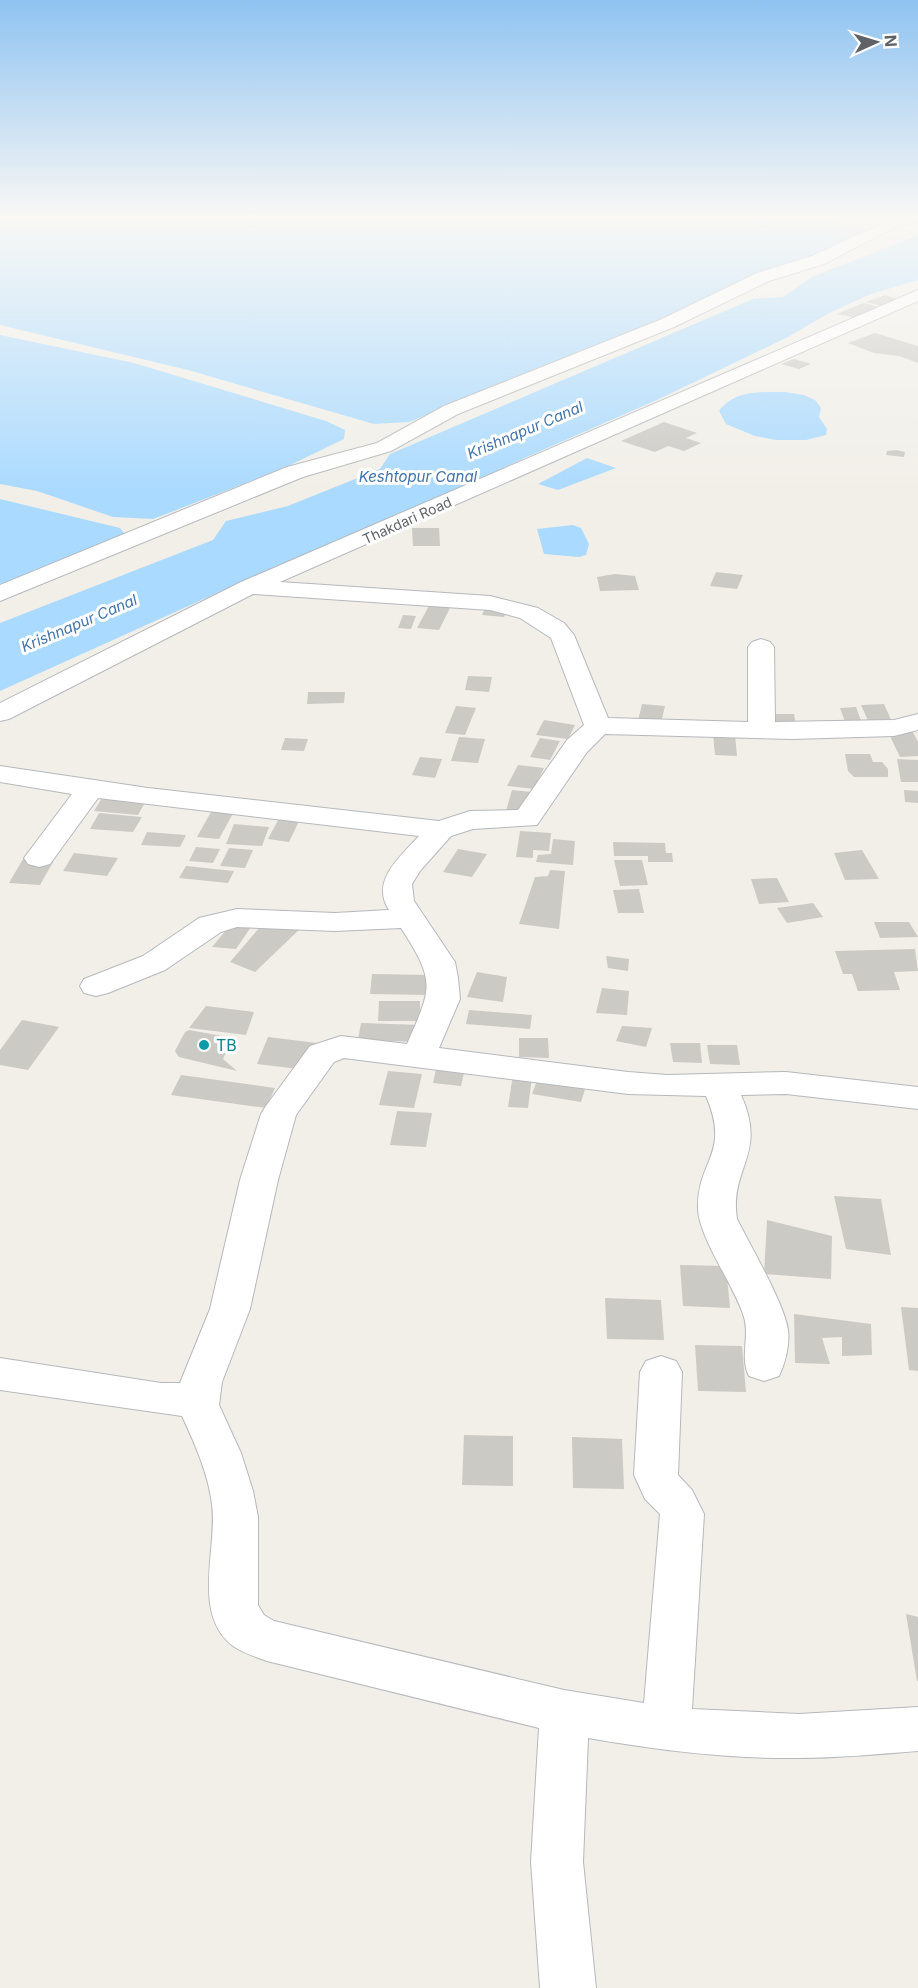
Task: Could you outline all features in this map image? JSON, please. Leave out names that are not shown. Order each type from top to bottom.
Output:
[{"type":"street","points":[[0,594],[295,472],[384,447],[451,410],[668,323],[699,308]]},
{"type":"street","name":"Thakdari Road","points":[[0,713],[249,587],[889,308]]},
{"type":"street","points":[[249,587],[490,603],[518,609],[553,626],[562,635],[598,726]]},
{"type":"street","points":[[761,647],[762,731]]},
{"type":"street","points":[[419,1056],[443,999],[442,978],[439,962],[399,901],[397,884],[407,867],[441,830],[461,821],[527,819],[577,746],[598,726],[762,731],[894,728],[918,722]]},
{"type":"street","points":[[0,774],[89,790],[257,808],[351,822],[441,830]]},
{"type":"street","points":[[39,858],[89,790]]},
{"type":"street","points":[[96,986],[153,963],[190,936],[210,925],[237,918],[335,922],[410,918]]},
{"type":"street","points":[[918,1098],[786,1083],[668,1086],[628,1083],[341,1047],[332,1049],[322,1054],[279,1114],[259,1180],[230,1310],[201,1382],[198,1404],[229,1476],[235,1508],[233,1585],[237,1617],[247,1629],[267,1640],[564,1712],[666,1729],[799,1736],[918,1729]]},
{"type":"street","points":[[718,1084],[731,1113],[734,1142],[716,1191],[715,1207],[718,1219],[763,1313],[768,1331],[764,1365]]},
{"type":"street","points":[[661,1372],[656,1475],[662,1489],[680,1506],[682,1514],[666,1729]]},
{"type":"street","points":[[0,1374],[161,1399],[176,1398],[198,1404]]},
{"type":"street","points":[[564,1712],[557,1862],[568,1988]]},
{"type":"water","points":[[0,308],[694,308],[409,422],[374,424],[188,370],[0,325]]},
{"type":"water","name":"Keshtopur Canal","points":[[732,308],[840,308],[788,337],[659,399],[529,456],[393,521],[279,565],[0,691],[0,623],[213,540],[226,521],[288,506],[380,469],[390,454]]},
{"type":"water","points":[[0,335],[134,363],[326,421],[345,430],[344,439],[282,469],[153,519],[113,517],[37,491],[0,484]]},
{"type":"water","points":[[758,392],[804,395],[815,400],[821,408],[819,417],[827,429],[826,435],[806,440],[776,440],[755,436],[726,424],[719,411],[732,399],[740,396]]},
{"type":"water","points":[[587,458],[616,468],[558,490],[538,484]]},
{"type":"water","points":[[0,499],[120,528],[127,537],[0,590]]},
{"type":"water","points":[[573,525],[581,528],[589,544],[586,555],[579,557],[544,554],[537,529]]},
{"type":"building","points":[[852,308],[878,308],[855,318],[837,314]]},
{"type":"building","points":[[875,333],[918,346],[918,363],[899,356],[874,353],[848,343]]},
{"type":"building","points":[[794,359],[811,364],[799,369],[781,364]]},
{"type":"building","points":[[664,422],[697,433],[686,438],[701,443],[684,451],[668,446],[655,452],[621,441]]},
{"type":"building","points":[[887,451],[905,452],[904,457],[886,455]]},
{"type":"building","points":[[412,528],[439,528],[440,546],[413,546]]},
{"type":"building","points":[[716,572],[743,575],[737,589],[710,586]]},
{"type":"building","points":[[615,574],[635,576],[639,590],[600,591],[597,577]]},
{"type":"building","points":[[431,602],[452,604],[439,630],[417,628]]},
{"type":"building","points":[[486,606],[508,608],[504,617],[482,615]]},
{"type":"building","points":[[403,615],[416,616],[411,629],[398,628]]},
{"type":"building","points":[[468,676],[492,677],[489,692],[465,690]]},
{"type":"building","points":[[308,692],[345,692],[344,703],[307,704]]},
{"type":"building","points":[[642,704],[665,706],[661,723],[638,721]]},
{"type":"building","points":[[884,704],[892,722],[869,723],[861,705]]},
{"type":"building","points":[[456,706],[476,708],[465,735],[445,733]]},
{"type":"building","points":[[856,707],[863,726],[847,727],[840,708]]},
{"type":"building","points":[[770,714],[794,714],[796,726],[773,726]]},
{"type":"building","points":[[544,720],[575,725],[568,739],[536,735]]},
{"type":"building","points":[[888,732],[913,732],[918,742],[918,756],[900,757]]},
{"type":"building","points":[[713,734],[735,735],[737,756],[715,755]]},
{"type":"building","points":[[459,737],[485,739],[478,763],[451,761]]},
{"type":"building","points":[[285,738],[308,739],[304,751],[281,750]]},
{"type":"building","points":[[540,738],[560,741],[550,760],[530,757]]},
{"type":"building","points":[[845,754],[870,754],[873,762],[882,762],[888,769],[888,777],[854,777],[848,771]]},
{"type":"building","points":[[420,757],[442,759],[435,778],[412,775]]},
{"type":"building","points":[[897,759],[918,760],[918,782],[901,782]]},
{"type":"building","points":[[518,765],[544,768],[534,789],[507,786]]},
{"type":"building","points":[[512,790],[532,792],[527,813],[506,811]]},
{"type":"building","points":[[904,790],[918,791],[918,803],[905,802]]},
{"type":"building","points":[[104,795],[147,799],[138,815],[94,811]]},
{"type":"building","points":[[215,805],[236,808],[219,839],[197,837]]},
{"type":"building","points":[[99,813],[142,817],[133,832],[90,829]]},
{"type":"building","points":[[282,813],[302,815],[289,842],[268,839]]},
{"type":"building","points":[[234,824],[269,827],[262,846],[226,844]]},
{"type":"building","points":[[520,831],[551,833],[549,851],[533,850],[533,858],[516,857]]},
{"type":"building","points":[[147,832],[186,835],[180,847],[141,845]]},
{"type":"building","points":[[553,839],[575,841],[573,865],[536,862],[538,855],[551,854]]},
{"type":"building","points":[[613,842],[665,843],[666,853],[672,853],[673,862],[648,862],[648,856],[614,856]]},
{"type":"building","points":[[196,847],[220,849],[213,863],[189,861]]},
{"type":"building","points":[[229,848],[253,850],[245,868],[220,866]]},
{"type":"building","points":[[458,849],[487,854],[472,877],[443,872]]},
{"type":"building","points":[[862,850],[879,879],[845,880],[834,853]]},
{"type":"building","points":[[74,853],[118,858],[107,876],[63,871]]},
{"type":"building","points":[[23,859],[53,862],[40,885],[9,883]]},
{"type":"building","points":[[614,860],[642,860],[648,885],[620,886]]},
{"type":"building","points":[[186,866],[234,871],[228,883],[179,878]]},
{"type":"building","points":[[550,870],[565,871],[559,929],[519,924],[535,877],[548,876]]},
{"type":"building","points":[[777,878],[789,902],[759,904],[751,879]]},
{"type":"building","points":[[639,889],[644,913],[618,913],[613,890]]},
{"type":"building","points":[[813,903],[823,917],[787,923],[777,908]]},
{"type":"building","points":[[266,920],[302,927],[255,972],[230,962]]},
{"type":"building","points":[[233,922],[253,924],[236,949],[212,947]]},
{"type":"building","points":[[874,922],[909,922],[918,937],[880,938]]},
{"type":"building","points":[[915,949],[918,971],[894,972],[900,990],[858,991],[852,974],[843,974],[835,951]]},
{"type":"building","points":[[606,956],[629,959],[628,971],[608,968]]},
{"type":"building","points":[[477,972],[507,977],[503,1002],[467,997]]},
{"type":"building","points":[[372,974],[429,975],[428,995],[370,994]]},
{"type":"building","points":[[602,988],[629,991],[627,1015],[596,1013]]},
{"type":"building","points":[[379,1001],[420,1001],[420,1021],[378,1021]]},
{"type":"building","name":"TB","points":[[206,1006],[254,1012],[246,1035],[189,1028]]},
{"type":"building","points":[[469,1010],[532,1015],[530,1029],[466,1024]]},
{"type":"building","points":[[22,1020],[59,1027],[28,1070],[0,1065],[0,1050]]},
{"type":"building","points":[[361,1023],[421,1025],[419,1042],[358,1040]]},
{"type":"building","points":[[622,1026],[652,1028],[646,1047],[616,1041]]},
{"type":"building","name":"TB","points":[[189,1030],[233,1038],[223,1059],[237,1071],[179,1057],[175,1051],[185,1032]]},
{"type":"building","points":[[268,1037],[317,1043],[306,1070],[257,1064]]},
{"type":"building","points":[[519,1038],[548,1038],[549,1058],[519,1057]]},
{"type":"building","points":[[670,1043],[700,1043],[702,1063],[673,1062]]},
{"type":"building","points":[[707,1045],[737,1045],[740,1065],[710,1064]]},
{"type":"building","points":[[437,1065],[465,1068],[461,1086],[433,1083]]},
{"type":"building","points":[[514,1068],[533,1070],[528,1108],[508,1107]]},
{"type":"building","points":[[388,1071],[422,1074],[414,1108],[379,1105]]},
{"type":"building","points":[[181,1075],[275,1088],[266,1108],[171,1095]]},
{"type":"building","points":[[538,1078],[586,1086],[581,1102],[532,1094]]},
{"type":"building","points":[[397,1111],[432,1113],[426,1147],[390,1145]]},
{"type":"building","points":[[834,1196],[881,1199],[891,1255],[846,1249]]},
{"type":"building","points":[[767,1220],[832,1236],[831,1279],[764,1274]]},
{"type":"building","points":[[680,1265],[726,1266],[730,1308],[683,1306]]},
{"type":"building","points":[[605,1298],[661,1300],[664,1340],[607,1339]]},
{"type":"building","points":[[901,1307],[918,1308],[918,1371],[909,1370]]},
{"type":"building","points":[[794,1314],[871,1324],[872,1355],[842,1356],[842,1337],[822,1338],[830,1364],[795,1363]]},
{"type":"building","points":[[695,1345],[742,1346],[746,1392],[698,1391]]},
{"type":"building","points":[[464,1435],[513,1436],[513,1486],[462,1485]]},
{"type":"building","points":[[572,1437],[622,1439],[624,1489],[573,1488]]},
{"type":"building","points":[[906,1614],[918,1617],[918,1681],[917,1681]]},
{"type":"place","name":"TB","points":[[204,1045]]},
{"type":"water label","name":"Krishnapur Canal","points":[[525,430]]},
{"type":"water label","name":"Krishnapur Canal","points":[[79,623]]}]
